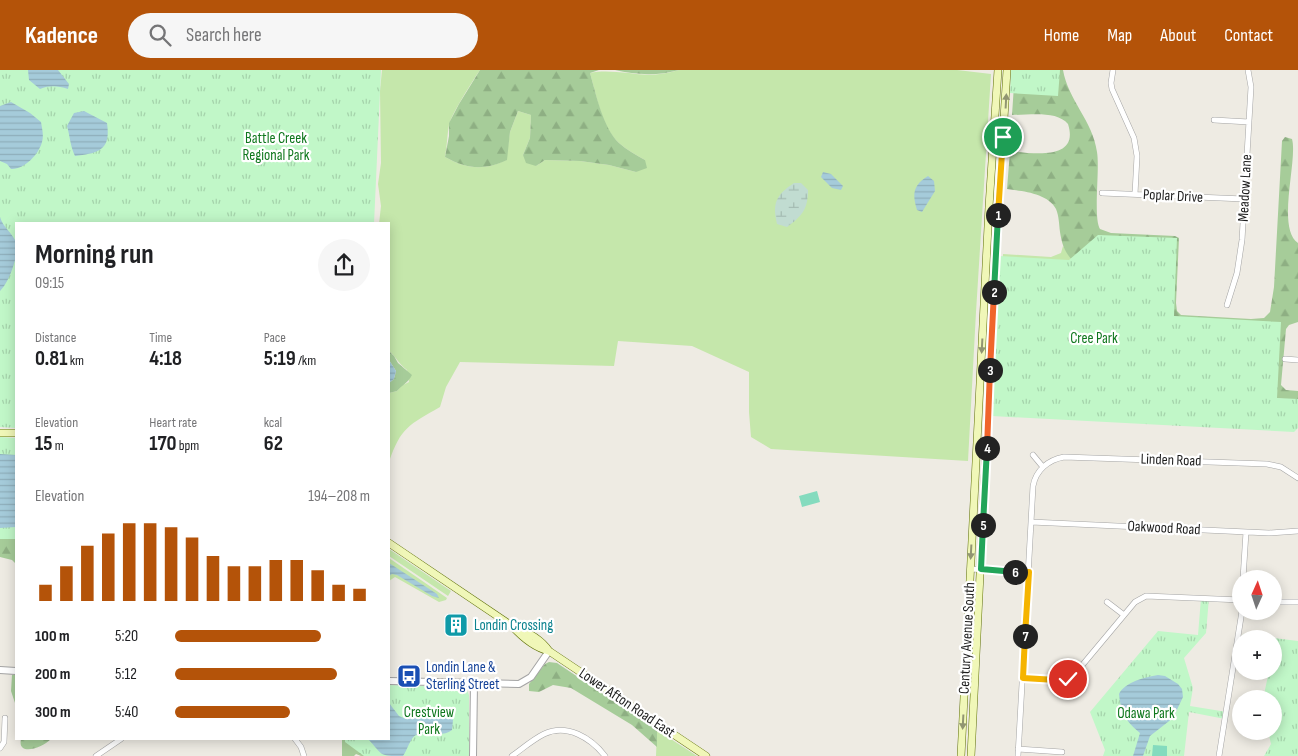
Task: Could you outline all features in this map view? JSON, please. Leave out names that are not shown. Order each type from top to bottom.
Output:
[{"type":"main road","name":"Century Avenue South","points":[[961,756],[988,216],[998,70]]},
{"type":"main road","name":"Century Avenue South","points":[[971,756],[997,231],[1007,70]]},
{"type":"main road","points":[[0,433],[15,433]]},
{"type":"main road","name":"Lower Afton Road East","points":[[390,545],[512,626],[523,630],[545,644],[549,651],[706,756]]},
{"type":"street","points":[[1113,70],[1112,89],[1131,130],[1136,146],[1135,194]]},
{"type":"street","name":"Meadow Lane","points":[[1227,305],[1241,254],[1251,87],[1248,70]]},
{"type":"street","points":[[1214,120],[1249,122]]},
{"type":"street","name":"Poplar Drive","points":[[1102,192],[1244,200]]},
{"type":"street","points":[[1285,359],[1298,360]]},
{"type":"street","points":[[1018,756],[1034,481],[1042,467],[1033,455]]},
{"type":"street","name":"Linden Road","points":[[1042,467],[1064,457],[1267,464],[1281,467],[1298,478]]},
{"type":"street","name":"Oakwood Road","points":[[1031,522],[1269,533],[1298,531]]},
{"type":"street","points":[[1244,570],[1246,532]]},
{"type":"street","points":[[970,569],[1029,572]]},
{"type":"street","points":[[1023,678],[1062,680],[1074,675],[1135,602],[1146,596],[1232,600]]},
{"type":"street","points":[[1108,602],[1124,615]]},
{"type":"street","points":[[1282,602],[1298,602]]},
{"type":"street","points":[[390,681],[515,684],[523,682],[532,676],[549,651]]},
{"type":"street","points":[[1228,665],[1232,666]]},
{"type":"street","points":[[0,670],[15,671]]},
{"type":"street","points":[[1220,756],[1232,678]]},
{"type":"street","points":[[473,756],[474,683]]},
{"type":"street","points":[[0,748],[4,742],[5,718]]},
{"type":"street","points":[[512,756],[545,733],[565,730],[582,736],[596,746],[605,756]]},
{"type":"street","points":[[1222,739],[1229,740]]},
{"type":"street","points":[[96,756],[120,740]]},
{"type":"street","points":[[296,740],[304,756]]},
{"type":"street","points":[[1018,749],[1062,752]]},
{"type":"green space","name":"Battle Creek Regional Park","points":[[0,70],[381,70],[374,222],[15,222],[15,428],[0,427]]},
{"type":"green space","points":[[382,70],[480,70],[451,120],[445,157],[461,164],[475,167],[490,166],[506,160],[510,132],[518,111],[531,115],[530,138],[523,155],[536,166],[545,160],[580,161],[609,165],[636,172],[645,160],[628,150],[613,137],[600,110],[590,73],[654,74],[679,70],[957,70],[991,74],[968,461],[771,449],[751,437],[749,372],[692,346],[618,341],[614,366],[460,362],[446,387],[440,407],[407,428],[393,450],[390,459],[390,393],[397,391],[401,386],[409,382],[407,370],[390,352],[390,222],[379,222],[381,206],[378,184],[381,163],[380,91]]},
{"type":"green space","points":[[480,70],[599,70],[590,73],[604,120],[613,137],[628,150],[645,160],[647,168],[636,172],[609,165],[580,161],[545,160],[536,166],[526,163],[523,155],[530,138],[531,115],[518,111],[510,132],[507,160],[490,166],[475,167],[461,164],[445,157],[449,136],[449,123]]},
{"type":"green space","points":[[615,70],[679,70],[647,74]]},
{"type":"green space","points":[[1011,70],[1060,70],[1058,96],[1010,93]]},
{"type":"green space","points":[[1015,70],[1063,70],[1070,91],[1095,141],[1098,160],[1097,215],[1100,229],[1111,233],[1175,236],[1179,238],[1176,303],[1177,311],[1181,315],[1251,319],[1264,318],[1270,312],[1274,287],[1282,141],[1285,137],[1292,139],[1293,149],[1288,209],[1292,235],[1298,243],[1298,322],[1289,325],[1286,329],[1281,385],[1286,390],[1298,391],[1298,400],[1243,396],[1072,260],[1063,244],[1056,209],[1047,199],[1034,194],[1007,189],[1010,151],[1041,153],[1060,150],[1067,145],[1070,136],[1068,124],[1057,117],[1042,114],[1012,115]]},
{"type":"green space","points":[[794,183],[801,183],[808,190],[807,202],[803,212],[787,227],[777,224],[775,205],[779,196]]},
{"type":"green space","name":"Cree Park","points":[[1098,235],[1177,238],[1174,316],[1281,322],[1277,398],[1298,399],[1298,428],[1294,432],[992,416],[999,256],[1069,260]]},
{"type":"green space","points":[[1063,246],[1072,260],[1002,272],[1003,254],[1051,257],[1061,253]]},
{"type":"green space","points":[[390,352],[398,363],[412,375],[397,391],[390,393],[390,382],[394,379],[396,371],[390,362]]},
{"type":"green space","points":[[0,437],[15,438],[15,539],[0,539]]},
{"type":"green space","points":[[817,491],[820,502],[802,507],[799,496]]},
{"type":"green space","points":[[15,527],[15,563],[12,560],[0,557],[0,528]]},
{"type":"green space","points":[[390,550],[451,591],[448,596],[390,557]]},
{"type":"green space","points":[[390,559],[447,598],[439,602],[395,577],[390,580]]},
{"type":"green space","name":"Odawa Park","points":[[1201,598],[1209,598],[1206,633],[1184,658],[1193,688],[1190,706],[1227,712],[1225,719],[1189,712],[1184,756],[1103,756],[1105,750],[1090,712],[1158,631],[1198,635]]},
{"type":"green space","points":[[1282,639],[1298,641],[1298,756],[1264,756],[1271,744],[1270,740],[1282,740],[1282,690],[1265,690],[1267,680],[1282,680]]},
{"type":"green space","points":[[549,662],[557,663],[657,730],[657,747],[632,725],[571,688],[553,685],[539,692],[529,691],[529,684],[545,664]]},
{"type":"green space","points":[[12,675],[15,675],[15,703],[11,691]]},
{"type":"green space","name":"Crestview Park","points":[[390,685],[461,687],[466,688],[469,695],[469,756],[364,756],[345,742],[345,740],[390,740]]},
{"type":"green space","points":[[657,730],[697,756],[656,756]]},
{"type":"green space","points":[[21,740],[50,740],[42,746],[31,749],[23,748]]},
{"type":"green space","points":[[342,740],[369,740],[384,756],[361,756],[356,754],[354,756],[342,756]]},
{"type":"green space","points":[[1153,745],[1167,746],[1167,756],[1152,756]]},
{"type":"water","points":[[28,70],[58,70],[69,84],[68,89],[54,86],[40,89],[29,80]]},
{"type":"water","points":[[11,102],[41,122],[43,132],[42,142],[34,156],[26,164],[16,169],[11,169],[7,164],[0,161],[0,106]]},
{"type":"water","points":[[84,111],[107,123],[107,139],[105,145],[97,151],[75,156],[67,126],[74,113]]},
{"type":"water","points":[[823,172],[831,174],[843,186],[841,190],[832,188],[821,177]]},
{"type":"water","points":[[928,176],[934,181],[935,191],[922,212],[917,210],[914,195],[919,183]]},
{"type":"water","points":[[0,217],[15,240],[15,259],[7,281],[0,291]]},
{"type":"water","points":[[390,362],[396,371],[394,379],[390,382]]},
{"type":"water","points":[[0,454],[15,455],[15,527],[0,528]]},
{"type":"water","points":[[390,564],[437,594],[439,598],[432,596],[397,575],[390,575]]},
{"type":"water","points":[[1158,675],[1165,676],[1178,684],[1182,689],[1183,697],[1173,718],[1150,736],[1143,756],[1133,756],[1140,733],[1125,716],[1119,694],[1131,683]]},
{"type":"water","points":[[390,704],[399,716],[406,719],[431,709],[447,710],[453,720],[452,730],[447,733],[420,733],[416,735],[403,756],[389,756],[380,752],[369,740],[390,740]]},
{"type":"place","name":"Londin Crossing","points":[[456,625]]},
{"type":"place","name":"Londin Lane & Sterling Street","points":[[409,676]]},
{"type":"route","points":[[1003,137],[981,569],[1029,572],[1023,678],[1068,679]]}]
